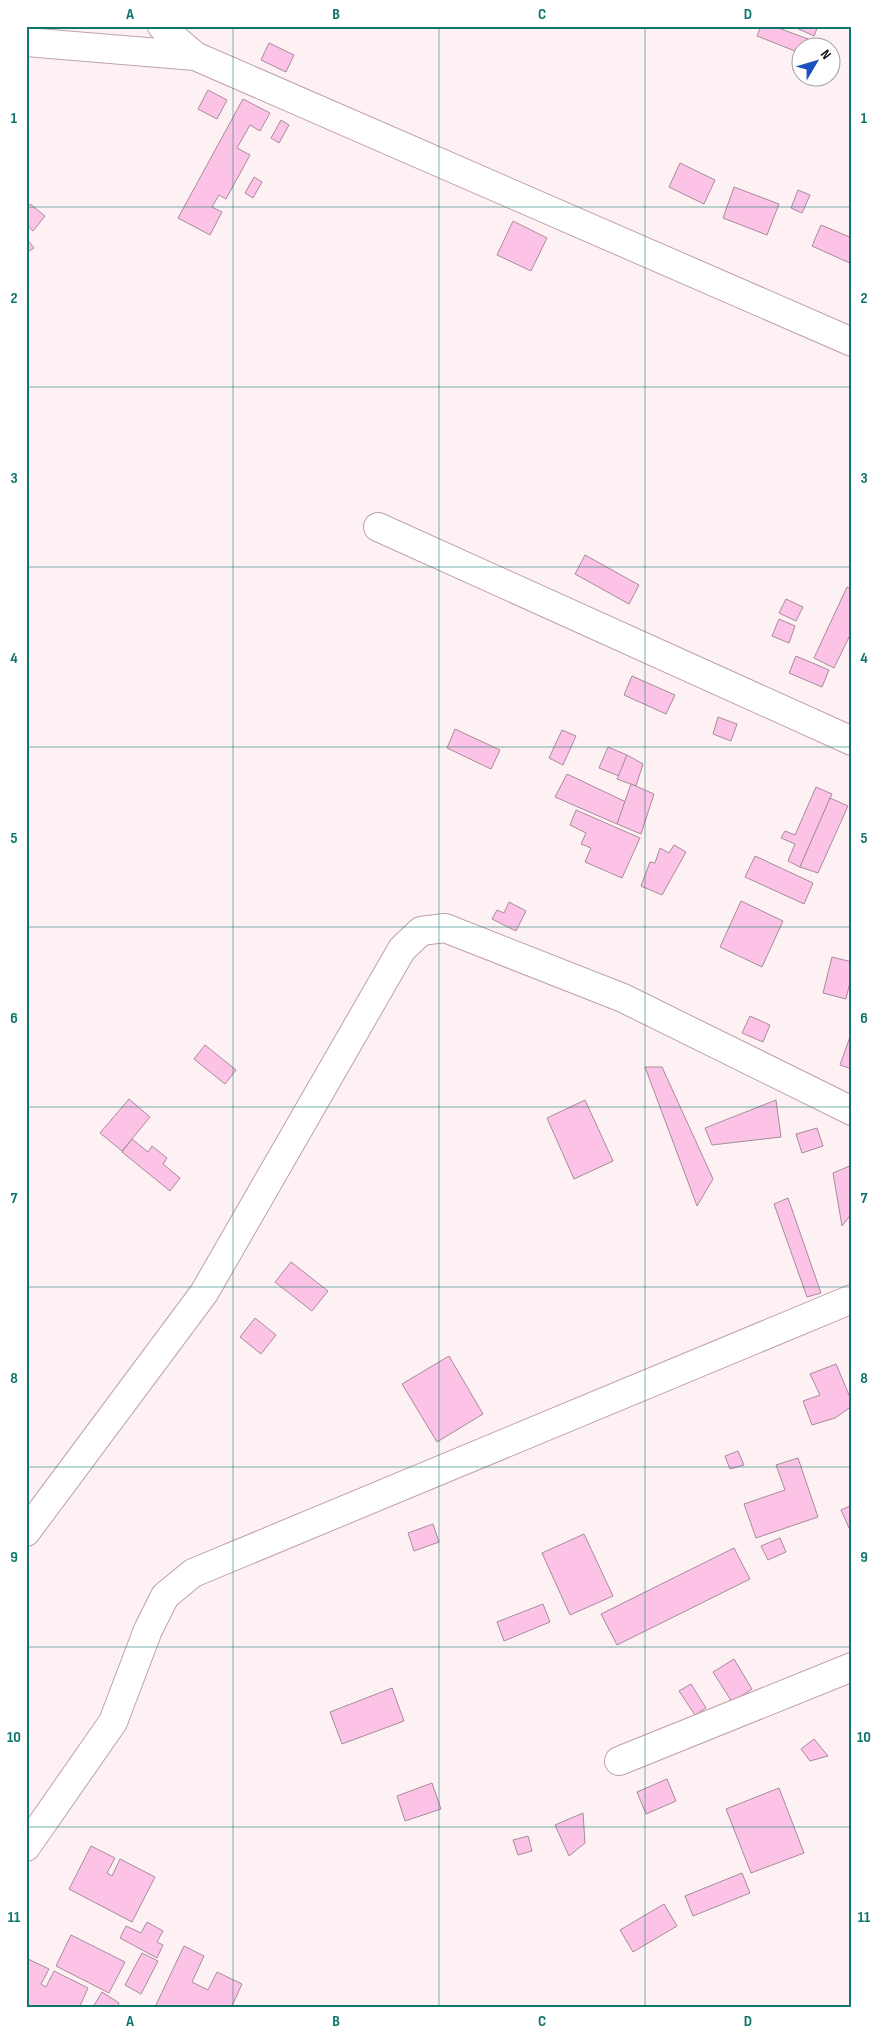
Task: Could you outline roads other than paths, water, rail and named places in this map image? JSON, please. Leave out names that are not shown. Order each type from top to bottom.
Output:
[{"type":"street","points":[[162,26],[168,34],[195,56],[852,342]]},
{"type":"street","points":[[26,42],[195,56]]},
{"type":"street","points":[[378,527],[852,740]]},
{"type":"street","points":[[26,1532],[204,1292],[402,949],[421,931],[445,928],[623,998],[852,1111]]},
{"type":"street","points":[[26,1847],[113,1722],[148,1630],[165,1596],[193,1573],[852,1299]]},
{"type":"street","points":[[619,1761],[852,1667]]}]
